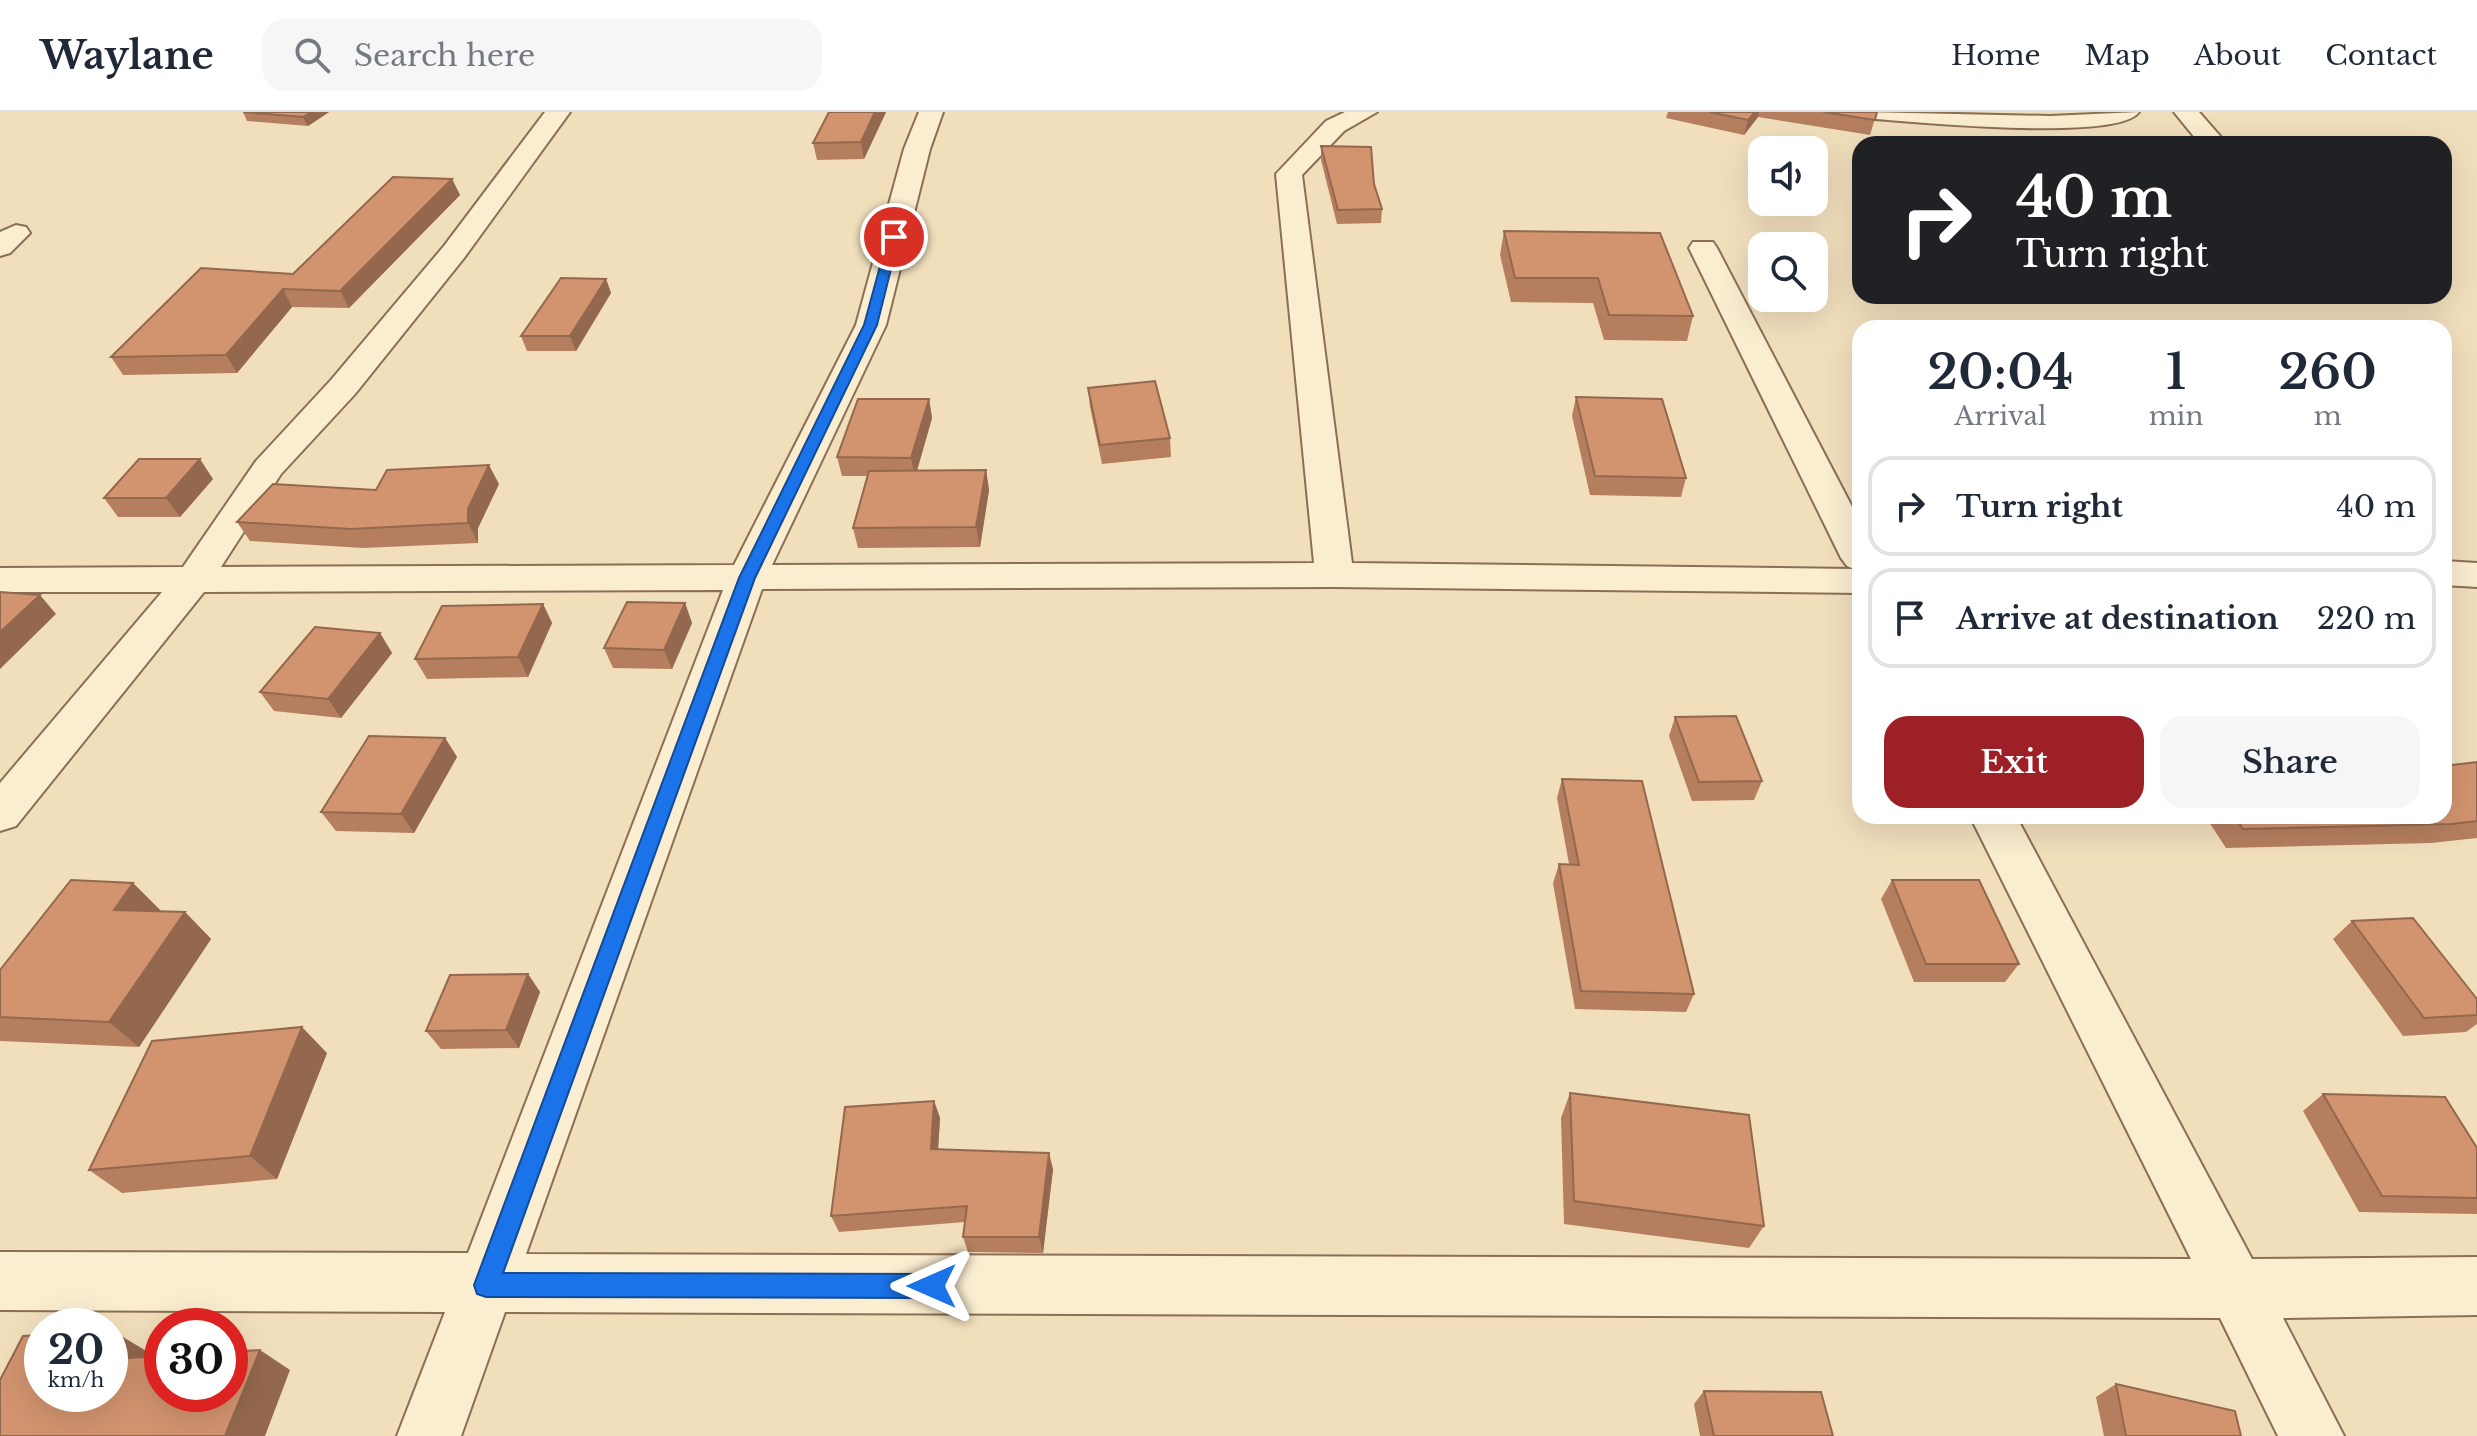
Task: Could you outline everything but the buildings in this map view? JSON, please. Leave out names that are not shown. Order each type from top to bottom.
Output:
[{"type":"street","points":[[0,814],[194,579],[268,468],[343,387],[454,252],[558,112]]},
{"type":"street","points":[[429,1436],[747,578],[871,325],[917,149],[931,112]]},
{"type":"street","points":[[1334,575],[1289,174],[1335,126],[1365,112]]},
{"type":"street","points":[[1875,112],[2050,123],[2127,112]]},
{"type":"street","points":[[2186,112],[2207,136]]},
{"type":"street","points":[[1703,248],[1852,542]]},
{"type":"street","points":[[2452,573],[2477,575]]},
{"type":"street","points":[[0,580],[1334,575],[1852,581]]},
{"type":"street","points":[[1997,824],[2312,1436]]},
{"type":"street","points":[[0,1281],[2238,1289],[2477,1286]]},
{"type":"route","points":[[894,237],[871,325],[747,578],[486,1285],[932,1286]]}]
